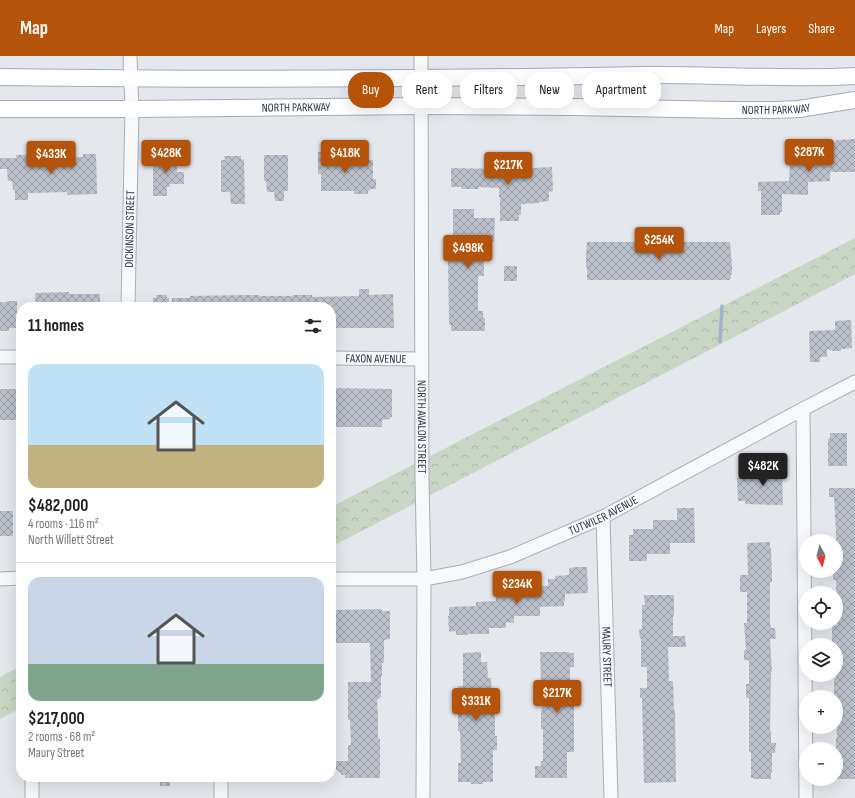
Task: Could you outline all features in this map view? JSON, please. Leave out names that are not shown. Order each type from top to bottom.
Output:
[{"type":"main road","points":[[452,79],[684,75],[789,78],[852,76]]},
{"type":"main road","points":[[0,77],[131,79],[402,79]]},
{"type":"main road","name":"NORTH PARKWAY","points":[[452,106],[776,110],[799,109],[855,100]]},
{"type":"main road","name":"NORTH PARKWAY","points":[[0,109],[402,106]]},
{"type":"street","name":"DICKINSON STREET","points":[[128,302],[132,109],[130,56]]},
{"type":"street","name":"NORTH AVALON STREET","points":[[421,56],[421,72]]},
{"type":"street","name":"NORTH AVALON STREET","points":[[421,108],[421,358],[424,579],[423,798]]},
{"type":"street","points":[[0,357],[16,358]]},
{"type":"street","name":"FAXON AVENUE","points":[[336,358],[421,358]]},
{"type":"street","name":"TUTWILER AVENUE","points":[[336,579],[424,579],[462,572],[510,557],[603,517],[855,382]]},
{"type":"street","points":[[803,409],[806,798]]},
{"type":"street","name":"MAURY STREET","points":[[603,517],[611,798]]},
{"type":"street","points":[[0,578],[16,578]]},
{"type":"street","points":[[32,782],[32,798]]},
{"type":"street","points":[[221,782],[221,798]]},
{"type":"green space","points":[[855,238],[855,274],[336,544],[336,504]]},
{"type":"green space","points":[[16,669],[16,711],[0,719],[0,677]]},
{"type":"building","points":[[855,139],[855,172],[830,172],[830,181],[808,182],[808,195],[782,194],[782,212],[780,212],[780,215],[761,215],[761,191],[758,191],[758,182],[789,181],[790,162],[810,163],[810,142],[836,142],[836,140]]},
{"type":"building","points":[[318,152],[342,152],[342,160],[373,160],[373,179],[376,179],[376,189],[370,189],[368,194],[354,194],[354,191],[321,191],[321,174],[318,174]]},
{"type":"building","points":[[58,154],[58,158],[83,157],[83,154],[96,154],[97,194],[67,195],[67,192],[28,193],[28,200],[15,200],[15,190],[13,190],[12,181],[8,181],[7,169],[0,169],[0,158],[16,158],[16,155]]},
{"type":"building","points":[[176,154],[177,172],[184,172],[184,184],[169,184],[170,187],[167,187],[167,196],[153,196],[154,156]]},
{"type":"building","points":[[264,155],[288,155],[288,191],[284,191],[284,201],[275,201],[274,192],[267,192],[266,181],[264,181]]},
{"type":"building","points":[[224,156],[241,156],[241,160],[244,159],[245,204],[231,204],[230,192],[221,192],[221,160],[225,160]]},
{"type":"building","points":[[514,167],[514,169],[552,167],[553,191],[549,192],[549,201],[521,204],[521,215],[519,215],[519,221],[500,221],[499,188],[479,187],[479,189],[461,189],[462,187],[451,187],[451,168],[499,169]]},
{"type":"building","points":[[453,209],[474,209],[474,218],[495,218],[494,242],[484,242],[484,276],[478,276],[478,311],[483,311],[483,318],[485,318],[485,331],[451,331],[451,325],[449,325],[448,260],[453,260]]},
{"type":"building","points":[[652,233],[666,233],[665,242],[730,242],[732,275],[730,280],[587,280],[587,242],[652,242]]},
{"type":"building","points":[[504,266],[517,266],[517,281],[504,281]]},
{"type":"building","points":[[359,289],[369,289],[369,295],[393,294],[394,328],[336,328],[336,302],[172,302],[172,298],[190,298],[190,296],[359,296]]},
{"type":"building","points":[[69,292],[69,294],[100,294],[100,302],[36,302],[35,293]]},
{"type":"building","points":[[156,295],[167,295],[169,302],[153,302],[153,298],[156,298]]},
{"type":"building","points":[[17,301],[16,328],[9,328],[9,331],[0,331],[0,302]]},
{"type":"building","points":[[851,320],[852,348],[841,349],[841,351],[827,349],[827,357],[820,357],[820,362],[810,362],[809,331],[835,330],[835,321]]},
{"type":"building","points":[[336,388],[392,389],[392,417],[390,417],[390,419],[382,420],[382,427],[336,427]]},
{"type":"building","points":[[0,389],[16,389],[16,420],[0,420]]},
{"type":"building","points":[[830,433],[847,433],[847,466],[828,466],[828,439],[830,437]]},
{"type":"building","points":[[763,465],[785,465],[786,475],[782,475],[783,505],[745,504],[745,501],[738,501],[737,478],[763,477]]},
{"type":"building","points":[[829,488],[855,488],[855,779],[843,779],[843,742],[836,742],[837,734],[843,734],[843,690],[834,690],[834,682],[843,682],[843,638],[832,638],[832,630],[843,630],[843,586],[836,586],[836,580],[833,580],[833,578],[843,578],[843,534],[836,534],[834,497],[829,497]]},
{"type":"building","points":[[677,508],[694,508],[695,543],[670,543],[670,554],[647,554],[647,561],[629,561],[629,535],[633,535],[633,529],[653,529],[653,520],[677,520]]},
{"type":"building","points":[[0,511],[13,511],[13,536],[0,536]]},
{"type":"building","points":[[770,542],[772,582],[770,582],[770,623],[771,628],[775,628],[776,639],[770,639],[772,672],[770,731],[771,743],[776,743],[775,753],[772,753],[771,779],[754,779],[751,778],[751,752],[749,752],[749,698],[746,698],[746,684],[749,684],[749,660],[744,660],[744,650],[746,650],[744,623],[747,623],[747,592],[740,592],[740,575],[748,575],[747,543]]},
{"type":"building","points":[[587,567],[588,593],[565,594],[564,606],[540,607],[540,616],[514,616],[514,623],[506,622],[506,628],[489,628],[489,634],[456,635],[456,631],[449,632],[449,607],[476,606],[476,602],[496,601],[496,596],[522,596],[522,587],[548,586],[548,579],[555,579],[555,576],[569,575],[569,568]]},
{"type":"building","points":[[644,595],[674,595],[673,636],[685,636],[686,647],[668,647],[669,681],[673,681],[675,710],[676,782],[644,783],[642,698],[640,698],[640,688],[647,688],[647,667],[641,667],[641,639],[639,629],[642,629],[642,605],[645,605]]},
{"type":"building","points":[[382,609],[382,611],[390,611],[390,639],[384,640],[384,663],[382,663],[381,697],[377,700],[378,739],[380,739],[380,778],[345,778],[345,775],[341,775],[341,773],[336,769],[337,761],[348,761],[348,745],[351,745],[350,720],[348,720],[348,682],[371,682],[370,643],[336,643],[336,610]]},
{"type":"building","points":[[481,652],[481,662],[487,662],[488,678],[491,678],[492,705],[495,705],[495,736],[497,736],[497,750],[493,750],[493,782],[471,784],[471,782],[458,782],[458,763],[461,763],[460,731],[458,731],[458,686],[463,686],[463,653]]},
{"type":"building","points":[[540,652],[574,653],[574,667],[570,667],[570,688],[578,688],[578,699],[574,699],[574,752],[567,752],[567,778],[535,778],[535,766],[541,766],[541,761],[543,761]]},
{"type":"building","points":[[160,782],[170,782],[170,786],[160,786]]},
{"type":"waterway","points":[[720,342],[722,306]]}]
